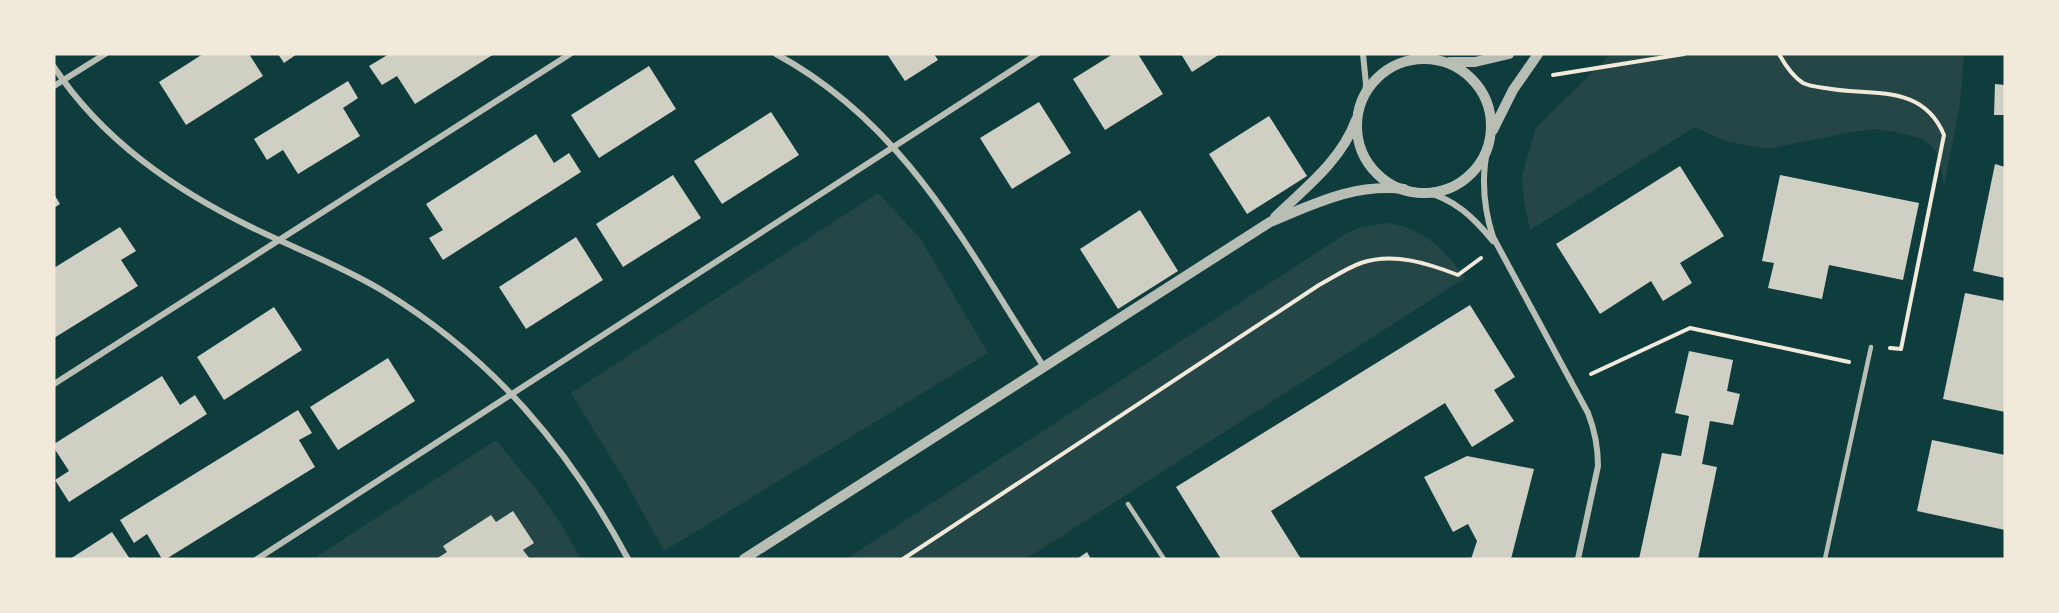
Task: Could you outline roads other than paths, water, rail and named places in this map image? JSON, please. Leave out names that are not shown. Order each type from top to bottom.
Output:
[{"type":"street","points":[[54,86],[105,54]]},
{"type":"street","points":[[54,384],[570,54]]},
{"type":"street","points":[[776,54],[810,74],[837,94],[894,147],[939,203],[1044,367]]},
{"type":"street","points":[[257,559],[1036,54]]},
{"type":"street","points":[[1363,54],[1365,96]]},
{"type":"street","points":[[1270,222],[1331,163],[1347,140],[1365,96],[1377,79],[1394,66],[1426,57],[1452,62],[1475,62],[1509,54]]},
{"type":"street","points":[[1424,192],[1445,189],[1464,179],[1479,164],[1519,80],[1538,54]]},
{"type":"street","points":[[1426,57],[1464,71],[1479,86],[1488,105],[1492,126],[1483,180],[1484,199],[1490,227],[1497,246],[1593,426],[1598,452],[1597,474],[1578,559]]},
{"type":"street","points":[[54,67],[86,111],[145,163],[194,196],[364,281],[427,320],[468,352],[542,427],[574,469],[628,559]]},
{"type":"street","points":[[1358,115],[1360,146],[1370,166],[1385,180],[1404,189]]},
{"type":"street","points":[[744,559],[1270,222],[1325,199],[1357,189],[1385,187],[1424,192],[1444,198],[1459,207],[1497,246]]},
{"type":"lane","points":[[1825,559],[1871,347]]},
{"type":"lane","points":[[1128,504],[1164,559]]}]
